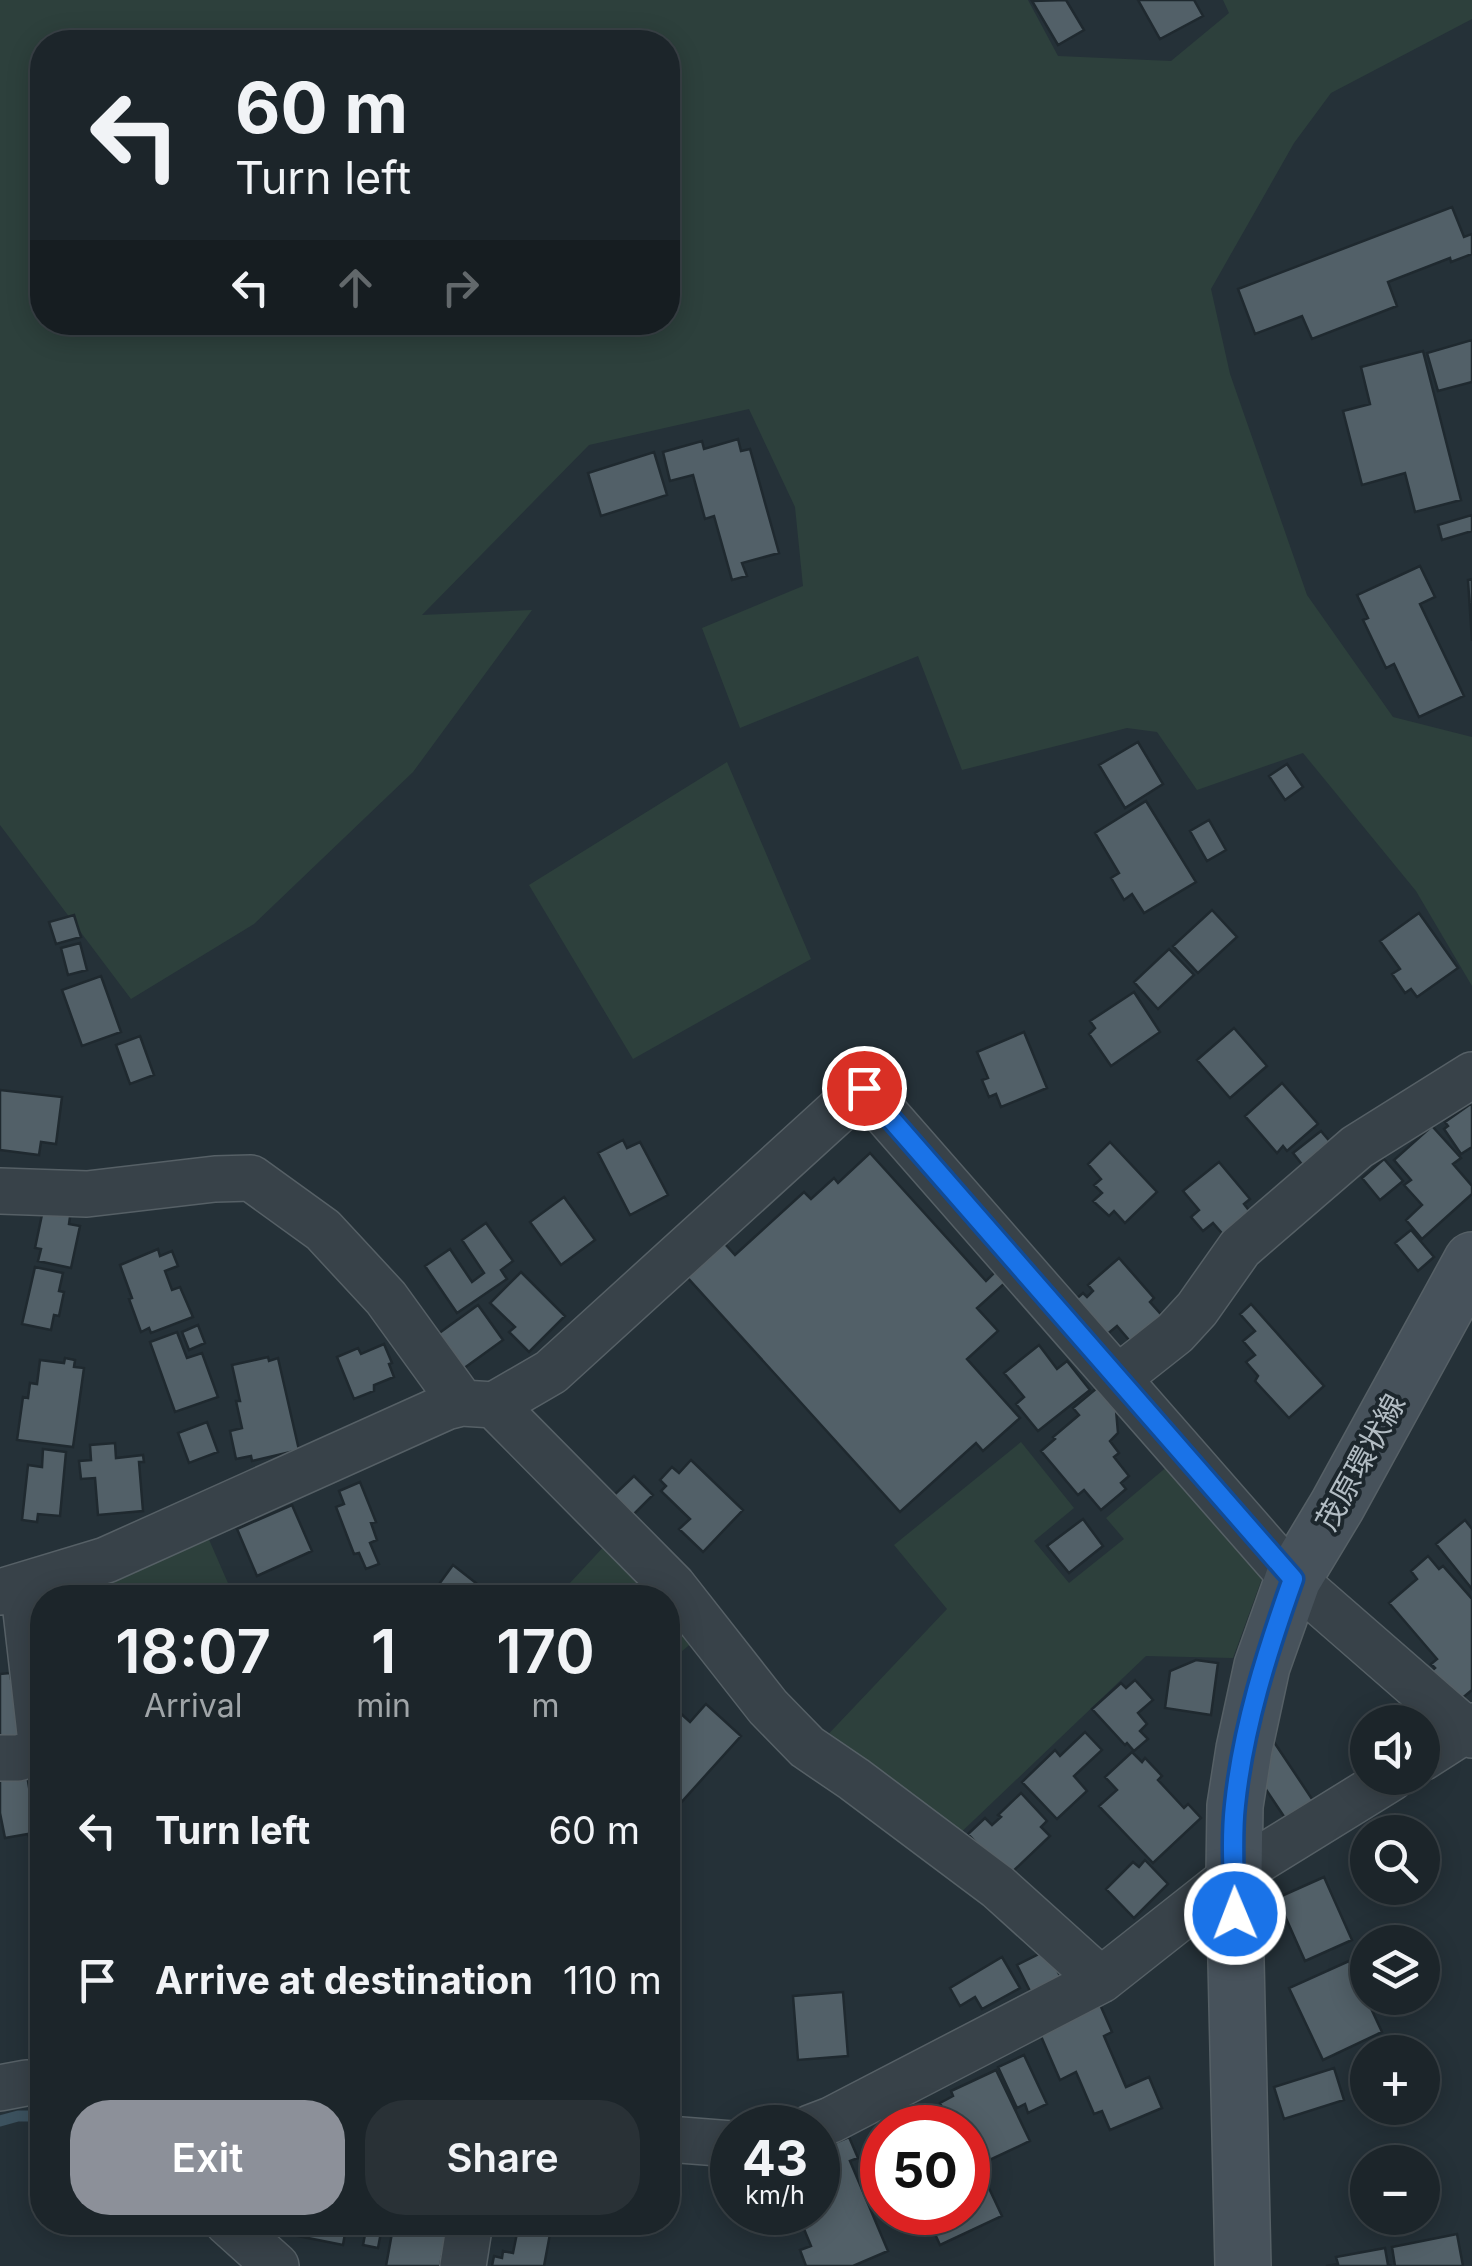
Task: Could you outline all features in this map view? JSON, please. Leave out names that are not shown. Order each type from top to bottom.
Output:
[{"type":"main road","name":"茂原環状線","points":[[1243,2266],[1235,1806],[1262,1666],[1293,1579],[1472,1260]]},
{"type":"street","points":[[1118,1378],[1175,1333],[1240,1248],[1357,1148],[1472,1074]]},
{"type":"street","points":[[30,1686],[12,1588],[106,1560],[446,1407],[478,1404],[551,1372],[864,1088],[1293,1579],[1470,1731],[1440,1748]]},
{"type":"street","points":[[0,1191],[87,1194],[251,1178],[323,1230],[478,1404],[672,1585]]},
{"type":"street","points":[[680,1595],[768,1707],[807,1747],[998,1886],[1101,1980]]},
{"type":"street","points":[[0,1758],[30,1754]]},
{"type":"street","points":[[840,2115],[1101,1980],[1234,1875],[1363,1795]]},
{"type":"street","points":[[0,2088],[30,2083]]},
{"type":"street","points":[[680,2140],[710,2144]]},
{"type":"street","points":[[242,2235],[276,2266]]},
{"type":"street","points":[[463,2266],[468,2235]]},
{"type":"green space","points":[[0,0],[1028,0],[1058,56],[1171,61],[1229,13],[1223,0],[1472,0],[1472,19],[1331,93],[1294,143],[1211,289],[1230,374],[1307,595],[1393,717],[1472,737],[1472,986],[1416,891],[1303,753],[1197,790],[1157,732],[1127,728],[962,770],[918,656],[740,728],[702,628],[803,586],[795,507],[749,409],[589,445],[422,615],[532,610],[413,772],[254,924],[131,999],[0,825]]},
{"type":"green space","points":[[727,762],[811,959],[633,1059],[529,885]]},
{"type":"green space","points":[[1021,1442],[1074,1508],[1034,1541],[1069,1583],[1124,1539],[1106,1518],[1175,1460],[1265,1570],[1233,1658],[1146,1656],[954,1839],[820,1743],[947,1609],[894,1545]]},
{"type":"green space","points":[[207,1535],[229,1585],[106,1585],[102,1574]]},
{"type":"green space","points":[[609,1541],[646,1585],[568,1585]]},
{"type":"green space","points":[[680,1624],[694,1641],[680,1653]]},
{"type":"building","points":[[1066,0],[1084,30],[1058,45],[1032,1]]},
{"type":"building","points":[[1138,0],[1194,0],[1203,16],[1160,39]]},
{"type":"building","points":[[1452,207],[1464,237],[1472,234],[1472,254],[1451,262],[1450,258],[1388,282],[1397,306],[1312,339],[1302,316],[1255,334],[1238,289]]},
{"type":"building","points":[[1472,340],[1472,382],[1438,391],[1427,353]]},
{"type":"building","points":[[1423,351],[1461,500],[1415,512],[1405,473],[1362,485],[1343,411],[1370,404],[1361,367]]},
{"type":"building","points":[[738,439],[741,451],[750,449],[779,553],[742,563],[747,576],[732,580],[714,516],[705,519],[693,475],[670,481],[663,452],[702,441],[704,449]]},
{"type":"building","points":[[654,452],[667,495],[601,516],[588,473]]},
{"type":"building","points":[[1472,515],[1472,531],[1442,540],[1438,525]]},
{"type":"building","points":[[1420,566],[1435,597],[1420,604],[1464,696],[1419,717],[1394,664],[1386,668],[1363,620],[1368,618],[1357,595]]},
{"type":"building","points":[[1472,579],[1472,641],[1468,580]]},
{"type":"building","points":[[1138,742],[1163,784],[1125,808],[1099,765]]},
{"type":"building","points":[[1287,764],[1303,787],[1285,800],[1269,776]]},
{"type":"building","points":[[1146,801],[1196,882],[1144,913],[1132,894],[1124,900],[1111,878],[1119,873],[1095,833]]},
{"type":"building","points":[[1209,820],[1226,850],[1207,861],[1190,831]]},
{"type":"building","points":[[1212,910],[1237,937],[1198,973],[1173,946]]},
{"type":"building","points":[[1419,913],[1458,968],[1417,997],[1411,989],[1405,993],[1392,974],[1400,969],[1380,941]]},
{"type":"building","points":[[74,915],[81,937],[56,944],[49,922]]},
{"type":"building","points":[[80,943],[87,970],[68,975],[61,948]]},
{"type":"building","points":[[1169,949],[1194,975],[1158,1009],[1134,982]]},
{"type":"building","points":[[101,976],[121,1032],[82,1046],[62,990]]},
{"type":"building","points":[[1134,992],[1160,1032],[1111,1066],[1089,1034],[1095,1028],[1090,1021]]},
{"type":"building","points":[[1234,1028],[1267,1066],[1230,1098],[1197,1060]]},
{"type":"building","points":[[1024,1032],[1047,1088],[1001,1107],[996,1094],[989,1097],[982,1080],[988,1078],[977,1052]]},
{"type":"building","points":[[140,1036],[154,1075],[130,1084],[116,1045]]},
{"type":"building","points":[[1282,1083],[1318,1124],[1287,1151],[1283,1146],[1277,1153],[1245,1116]]},
{"type":"building","points":[[0,1090],[62,1097],[56,1144],[41,1142],[39,1155],[0,1150]]},
{"type":"building","points":[[1472,1103],[1472,1147],[1461,1154],[1444,1129],[1448,1126],[1445,1122]]},
{"type":"building","points":[[1432,1126],[1461,1158],[1453,1164],[1472,1186],[1472,1194],[1422,1239],[1406,1220],[1422,1205],[1404,1185],[1411,1180],[1394,1160]]},
{"type":"building","points":[[1321,1131],[1336,1149],[1308,1172],[1293,1153]]},
{"type":"building","points":[[623,1140],[627,1148],[640,1142],[668,1195],[630,1215],[598,1153]]},
{"type":"building","points":[[1110,1142],[1157,1192],[1125,1223],[1114,1211],[1109,1216],[1093,1201],[1102,1193],[1094,1185],[1101,1179],[1088,1164]]},
{"type":"building","points":[[870,1153],[986,1281],[995,1272],[1005,1283],[977,1308],[998,1331],[967,1359],[1020,1418],[983,1451],[976,1443],[900,1512],[687,1277],[724,1243],[735,1255],[804,1192],[811,1199],[834,1178],[838,1183]]},
{"type":"building","points":[[1384,1159],[1403,1181],[1380,1200],[1362,1178]]},
{"type":"building","points":[[1219,1162],[1250,1199],[1244,1204],[1254,1217],[1227,1239],[1213,1223],[1203,1231],[1191,1217],[1199,1210],[1183,1191]]},
{"type":"building","points":[[564,1197],[595,1240],[561,1265],[530,1222]]},
{"type":"building","points":[[44,1205],[71,1210],[69,1224],[80,1226],[71,1268],[38,1261],[41,1249],[35,1248]]},
{"type":"building","points":[[486,1223],[513,1261],[501,1270],[507,1279],[457,1313],[425,1266],[450,1249],[472,1282],[484,1273],[462,1240]]},
{"type":"building","points":[[1411,1230],[1434,1257],[1418,1271],[1395,1243]]},
{"type":"building","points":[[158,1249],[160,1256],[172,1251],[178,1266],[165,1271],[172,1290],[180,1287],[193,1317],[151,1333],[149,1328],[141,1332],[120,1265]]},
{"type":"building","points":[[1119,1258],[1154,1298],[1150,1302],[1166,1320],[1135,1347],[1117,1326],[1105,1336],[1075,1300],[1083,1293],[1087,1297],[1093,1291],[1088,1285]]},
{"type":"building","points":[[35,1267],[63,1273],[59,1316],[54,1315],[51,1330],[22,1324]]},
{"type":"building","points":[[521,1272],[565,1316],[529,1352],[509,1332],[515,1327],[490,1303]]},
{"type":"building","points":[[1251,1304],[1324,1386],[1289,1418],[1255,1381],[1258,1376],[1246,1362],[1255,1355],[1243,1341],[1255,1331],[1240,1314]]},
{"type":"building","points":[[478,1305],[503,1340],[456,1374],[431,1339]]},
{"type":"building","points":[[198,1325],[205,1343],[189,1350],[182,1332]]},
{"type":"building","points":[[177,1332],[187,1358],[202,1353],[218,1397],[175,1412],[150,1342]]},
{"type":"building","points":[[384,1344],[394,1377],[354,1399],[337,1357],[358,1348],[361,1354]]},
{"type":"building","points":[[1039,1345],[1057,1369],[1067,1361],[1090,1390],[1038,1431],[1016,1404],[1024,1397],[1004,1373]]},
{"type":"building","points":[[268,1357],[269,1361],[278,1358],[299,1450],[252,1461],[251,1456],[236,1459],[230,1431],[242,1428],[232,1365]]},
{"type":"building","points":[[65,1358],[75,1360],[74,1367],[84,1368],[73,1447],[17,1440],[23,1397],[28,1398],[30,1383],[37,1384],[40,1360],[64,1363]]},
{"type":"building","points":[[1097,1388],[1116,1410],[1118,1433],[1110,1441],[1119,1453],[1114,1457],[1129,1476],[1121,1483],[1126,1489],[1101,1510],[1084,1490],[1078,1495],[1041,1451],[1079,1415],[1073,1408]]},
{"type":"building","points":[[207,1422],[218,1452],[189,1463],[178,1433]]},
{"type":"building","points":[[115,1443],[116,1458],[143,1455],[144,1462],[139,1462],[143,1511],[98,1515],[95,1478],[81,1479],[79,1461],[91,1460],[90,1445]]},
{"type":"building","points":[[43,1449],[66,1452],[60,1516],[38,1514],[37,1522],[22,1520],[28,1465],[42,1467]]},
{"type":"building","points":[[691,1460],[743,1510],[703,1552],[679,1529],[690,1519],[661,1491],[666,1486],[660,1480],[672,1467],[679,1473]]},
{"type":"building","points":[[634,1476],[653,1495],[632,1516],[612,1497]]},
{"type":"building","points":[[360,1482],[376,1522],[371,1523],[377,1540],[370,1543],[379,1564],[366,1569],[359,1553],[354,1554],[336,1507],[344,1504],[339,1491]]},
{"type":"building","points":[[292,1505],[312,1551],[257,1576],[237,1529]]},
{"type":"building","points":[[1083,1519],[1103,1546],[1069,1573],[1047,1546]]},
{"type":"building","points":[[1465,1520],[1472,1529],[1472,1589],[1436,1544]]},
{"type":"building","points":[[1428,1556],[1439,1569],[1443,1566],[1472,1599],[1472,1690],[1454,1705],[1428,1674],[1437,1659],[1389,1603],[1417,1579],[1411,1571]]},
{"type":"building","points":[[453,1565],[478,1585],[438,1585]]},
{"type":"building","points":[[1196,1660],[1218,1663],[1211,1715],[1165,1708],[1170,1671]]},
{"type":"building","points":[[10,1673],[11,1679],[17,1679],[26,1735],[0,1737],[0,1674]]},
{"type":"building","points":[[1135,1680],[1153,1700],[1138,1713],[1147,1724],[1140,1731],[1148,1739],[1134,1751],[1092,1709],[1121,1683],[1126,1688]]},
{"type":"building","points":[[706,1704],[741,1736],[680,1804],[680,1713],[690,1722]]},
{"type":"building","points":[[1085,1732],[1102,1750],[1074,1776],[1087,1791],[1057,1819],[1022,1782],[1055,1750],[1060,1756]]},
{"type":"building","points":[[1274,1742],[1316,1805],[1289,1824],[1263,1785],[1269,1745]]},
{"type":"building","points":[[1132,1752],[1142,1762],[1145,1758],[1162,1776],[1158,1780],[1184,1808],[1188,1804],[1201,1818],[1153,1863],[1099,1806],[1117,1790],[1105,1777]]},
{"type":"building","points":[[27,1775],[30,1840],[28,1834],[5,1838],[0,1780]]},
{"type":"building","points":[[1021,1793],[1047,1821],[1041,1827],[1050,1836],[1008,1876],[968,1834],[985,1818],[992,1825]]},
{"type":"building","points":[[1145,1860],[1168,1884],[1134,1918],[1106,1889],[1133,1862],[1139,1867]]},
{"type":"building","points":[[1324,1877],[1350,1941],[1305,1961],[1277,1898]]},
{"type":"building","points":[[1047,1950],[1061,1978],[1031,1993],[1017,1965]]},
{"type":"building","points":[[1002,1957],[1020,1988],[982,2009],[975,1997],[960,2006],[950,1988]]},
{"type":"building","points":[[1349,1961],[1350,2015],[1374,2015],[1382,2032],[1350,2035],[1350,2047],[1323,2060],[1289,1988]]},
{"type":"building","points":[[843,1992],[848,2056],[798,2060],[793,1996]]},
{"type":"building","points":[[1098,2000],[1112,2032],[1104,2036],[1126,2087],[1149,2077],[1162,2108],[1110,2130],[1102,2111],[1094,2114],[1076,2072],[1060,2080],[1037,2027]]},
{"type":"building","points":[[1024,2055],[1047,2104],[1028,2113],[1025,2104],[1017,2108],[998,2067]]},
{"type":"building","points":[[1334,2068],[1344,2100],[1284,2119],[1274,2087]]},
{"type":"building","points":[[996,2070],[1030,2141],[990,2160],[990,2105],[941,2105],[953,2096],[951,2091]]},
{"type":"building","points":[[849,2137],[858,2158],[850,2161],[860,2185],[860,2235],[881,2235],[888,2251],[853,2266],[806,2266],[800,2250],[811,2246],[806,2235],[840,2235],[840,2141]]},
{"type":"building","points":[[990,2190],[1002,2216],[990,2222]]},
{"type":"building","points":[[1457,2234],[1463,2266],[1395,2266],[1392,2247]]},
{"type":"building","points":[[293,2235],[345,2235],[343,2245]]},
{"type":"building","points":[[365,2235],[380,2235],[378,2248],[363,2245]]},
{"type":"building","points":[[392,2235],[446,2235],[440,2266],[386,2266]]},
{"type":"building","points":[[517,2235],[550,2235],[544,2266],[492,2266],[494,2256],[502,2258],[503,2251],[513,2253]]},
{"type":"building","points":[[935,2235],[961,2235],[940,2245]]},
{"type":"building","points":[[1385,2248],[1388,2265],[1392,2266],[1326,2266],[1338,2264],[1336,2257]]},
{"type":"waterway","points":[[0,2121],[30,2116]]},
{"type":"route","points":[[864,1088],[1293,1579],[1262,1666],[1244,1749],[1235,1806],[1235,1914]]}]
